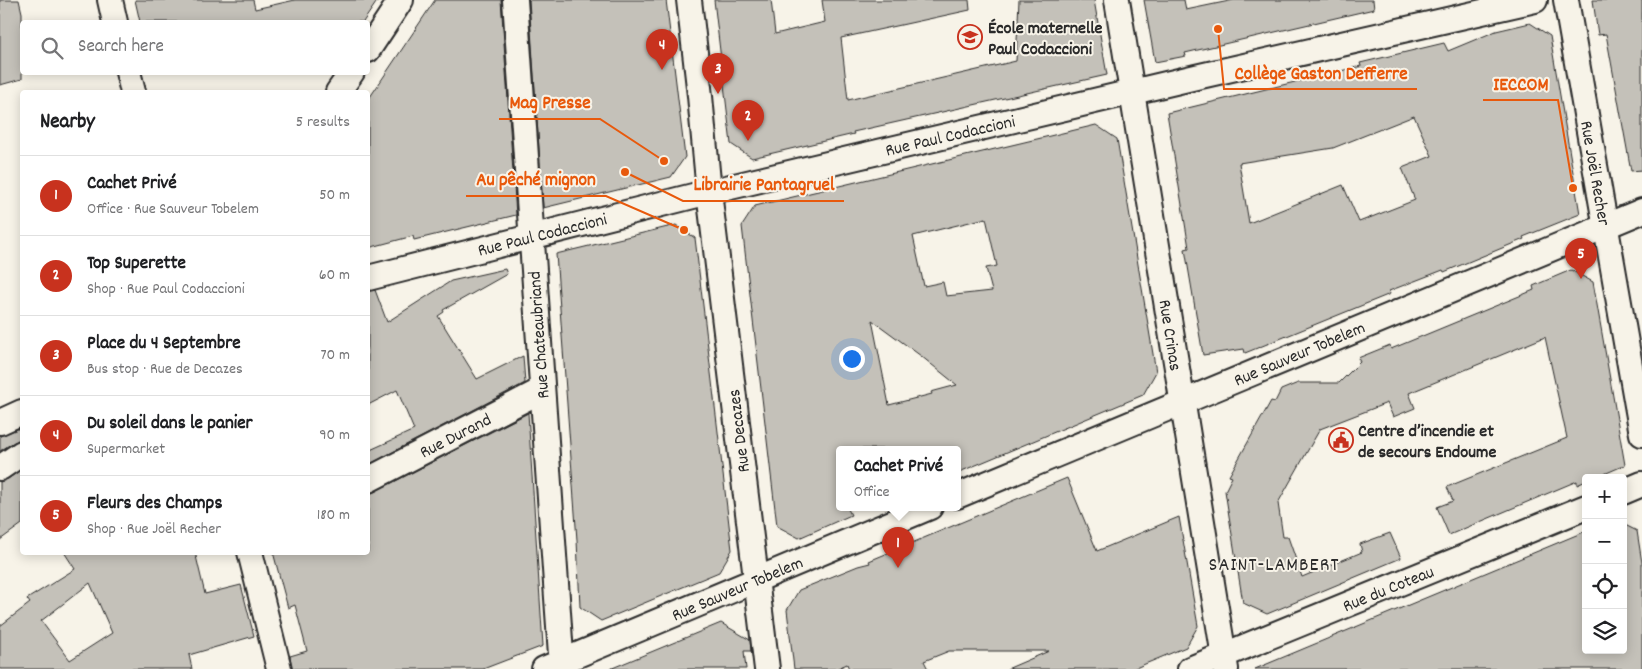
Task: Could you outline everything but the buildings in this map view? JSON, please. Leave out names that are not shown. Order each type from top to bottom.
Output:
[{"type":"street","points":[[110,0],[115,20]]},
{"type":"street","points":[[370,47],[401,0]]},
{"type":"street","name":"Rue Chateaubriand","points":[[515,0],[542,390],[556,667]]},
{"type":"street","name":"Rue Decazes","points":[[689,0],[709,192],[767,669]]},
{"type":"street","name":"Rue Crinas","points":[[1117,0],[1225,662]]},
{"type":"street","name":"Rue Paul Codaccioni","points":[[370,277],[709,192],[1131,92],[1535,0]]},
{"type":"street","name":"Rue Joël Recher","points":[[1566,0],[1642,434]]},
{"type":"street","points":[[129,75],[132,90]]},
{"type":"street","points":[[339,90],[350,75]]},
{"type":"street","name":"Rue Sauveur Tobelem","points":[[961,494],[1642,211]]},
{"type":"street","name":"Rue Durand","points":[[370,479],[542,390]]},
{"type":"street","points":[[0,422],[20,413]]},
{"type":"street","points":[[0,468],[20,454]]},
{"type":"street","points":[[1627,490],[1642,484]]},
{"type":"street","name":"Rue du Coteau","points":[[1190,669],[1225,662],[1582,509]]},
{"type":"street","name":"Rue Sauveur Tobelem","points":[[556,667],[920,511]]},
{"type":"street","points":[[251,555],[279,669]]},
{"type":"place","name":"Collège Gaston Defferre","points":[[1218,29]]},
{"type":"place","name":"École maternelle Paul Codaccioni","points":[[970,37]]},
{"type":"place","name":"Du soleil dans le panier","points":[[662,70]]},
{"type":"place","name":"Place du 4 Septembre","points":[[718,94]]},
{"type":"place","name":"Top Superette","points":[[748,141]]},
{"type":"place","name":"Mag Presse","points":[[664,161]]},
{"type":"place","name":"Librairie Pantagruel","points":[[625,172]]},
{"type":"place","name":"IECCOM","points":[[1573,188]]},
{"type":"place","name":"Au pêché mignon","points":[[684,230]]},
{"type":"place","name":"Fleurs des Champs","points":[[1581,279]]},
{"type":"place","name":"Centre d’incendie et de secours Endoume","points":[[1341,440]]},
{"type":"place","name":"Cachet Privé","points":[[898,568]]},
{"type":"district","name":"SAINT-LAMBERT","points":[[1274,563]]}]
